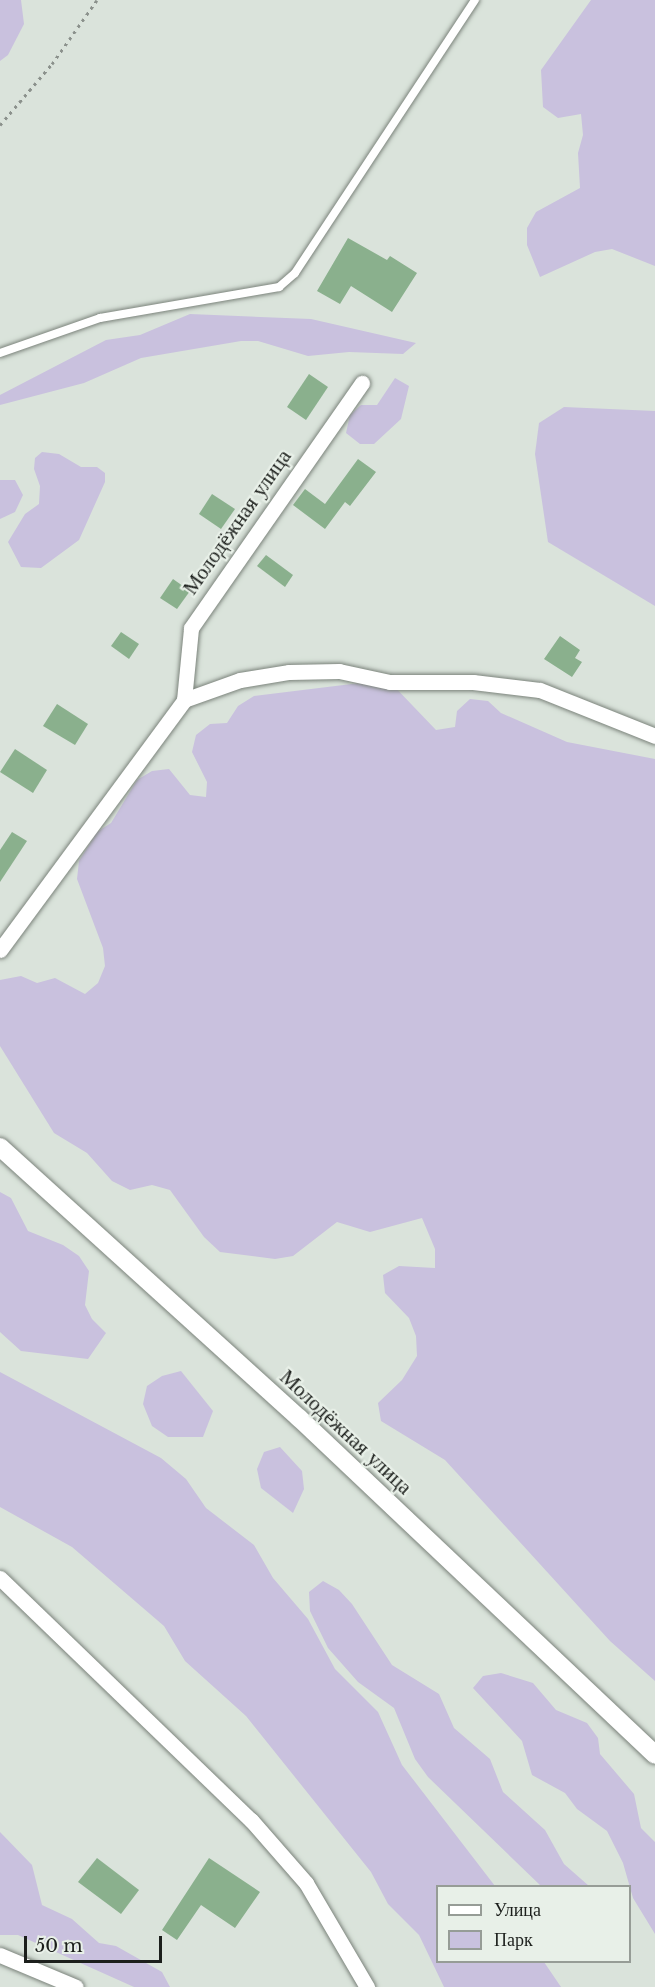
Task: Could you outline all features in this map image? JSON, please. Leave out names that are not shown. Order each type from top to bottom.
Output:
[{"type":"street","name":"Молодёжная улица","points":[[184,700],[190,628],[362,383]]},
{"type":"street","points":[[0,950],[184,700],[240,680],[289,672],[339,671],[390,682],[473,682],[540,690],[655,736]]},
{"type":"street","name":"Молодёжная улица","points":[[0,1148],[299,1418],[655,1755]]},
{"type":"street","points":[[0,1578],[251,1820],[306,1883],[367,1987]]},
{"type":"street","points":[[0,1955],[76,1987]]},
{"type":"lane","points":[[0,353],[100,318],[279,287],[295,273],[475,0]]},
{"type":"path","points":[[0,125],[52,64],[97,0]]},
{"type":"green space","points":[[0,0],[21,0],[24,24],[8,55],[0,61]]},
{"type":"green space","points":[[591,0],[655,0],[655,266],[612,249],[595,252],[540,277],[527,245],[527,228],[536,212],[580,188],[578,153],[583,135],[581,114],[558,118],[543,107],[541,70]]},
{"type":"green space","points":[[190,314],[311,319],[416,343],[403,354],[349,352],[308,356],[258,341],[241,341],[141,358],[84,383],[0,405],[0,395],[106,340],[140,335]]},
{"type":"green space","points":[[395,378],[409,386],[401,419],[374,444],[360,444],[346,433],[350,415],[361,405],[377,405]]},
{"type":"green space","points":[[564,407],[655,411],[655,606],[548,542],[535,454],[539,423]]},
{"type":"green space","points":[[42,452],[59,454],[81,467],[97,467],[105,473],[105,482],[79,540],[41,568],[21,567],[8,542],[25,514],[39,504],[40,486],[34,469],[35,458]]},
{"type":"green space","points":[[0,480],[15,480],[23,495],[15,512],[0,519]]},
{"type":"green space","points":[[368,682],[390,682],[436,730],[455,727],[457,711],[470,699],[488,701],[501,713],[567,742],[655,759],[655,1681],[610,1641],[445,1460],[381,1421],[378,1403],[402,1380],[417,1356],[416,1336],[409,1318],[385,1293],[383,1275],[399,1266],[435,1268],[435,1249],[422,1218],[370,1232],[337,1222],[293,1256],[275,1259],[220,1252],[204,1237],[170,1190],[152,1185],[130,1190],[112,1181],[87,1153],[54,1133],[0,1046],[0,980],[21,976],[37,983],[55,978],[85,994],[98,983],[105,966],[103,948],[77,879],[79,861],[97,832],[111,823],[137,780],[152,771],[169,769],[190,795],[206,797],[207,782],[192,752],[196,735],[210,724],[227,723],[238,706],[254,696]]},
{"type":"green space","points":[[0,1192],[11,1198],[28,1231],[63,1245],[79,1256],[89,1271],[85,1305],[92,1319],[106,1333],[88,1359],[21,1351],[0,1332]]},
{"type":"green space","points":[[181,1371],[213,1411],[203,1437],[168,1437],[152,1426],[143,1404],[147,1386],[162,1376]]},
{"type":"green space","points":[[0,1372],[161,1458],[186,1479],[206,1508],[254,1545],[273,1578],[308,1619],[335,1669],[378,1712],[402,1765],[494,1885],[436,1885],[436,1963],[545,1963],[561,1987],[444,1987],[419,1935],[388,1904],[371,1872],[246,1716],[185,1661],[164,1626],[72,1547],[0,1507]]},
{"type":"green space","points":[[280,1447],[302,1471],[304,1489],[293,1513],[261,1488],[257,1469],[264,1452]]},
{"type":"green space","points":[[323,1581],[339,1590],[352,1604],[392,1665],[439,1694],[454,1728],[490,1759],[503,1792],[545,1830],[564,1864],[588,1885],[540,1885],[428,1777],[415,1759],[394,1708],[358,1682],[328,1648],[310,1611],[309,1592]]},
{"type":"green space","points":[[501,1673],[533,1683],[556,1710],[587,1723],[598,1738],[600,1754],[634,1794],[641,1828],[655,1842],[655,1934],[633,1898],[623,1863],[607,1831],[577,1809],[565,1793],[532,1775],[522,1741],[473,1688],[483,1676]]},
{"type":"green space","points":[[0,1832],[32,1865],[42,1905],[72,1919],[99,1943],[116,1946],[162,1972],[170,1987],[134,1987],[18,1935],[0,1935]]},
{"type":"building","points":[[348,238],[387,260],[390,256],[417,273],[392,312],[351,286],[340,304],[317,291]]},
{"type":"building","points":[[309,374],[328,387],[306,420],[287,407]]},
{"type":"building","points":[[358,459],[376,472],[350,506],[345,502],[325,529],[293,505],[305,489],[325,504]]},
{"type":"building","points":[[212,494],[235,509],[221,529],[199,514]]},
{"type":"building","points":[[266,555],[293,575],[285,587],[257,566]]},
{"type":"building","points":[[173,579],[190,591],[177,609],[160,598]]},
{"type":"building","points":[[121,632],[139,644],[129,659],[111,646]]},
{"type":"building","points":[[560,636],[580,650],[575,658],[582,662],[572,677],[544,659]]},
{"type":"building","points":[[57,704],[88,724],[75,745],[43,726]]},
{"type":"building","points":[[15,749],[47,770],[33,793],[0,772]]},
{"type":"building","points":[[12,832],[27,841],[0,882],[0,850]]},
{"type":"building","points":[[97,1858],[139,1890],[121,1914],[78,1882]]},
{"type":"building","points":[[209,1858],[260,1892],[235,1928],[201,1905],[177,1940],[162,1930]]}]
